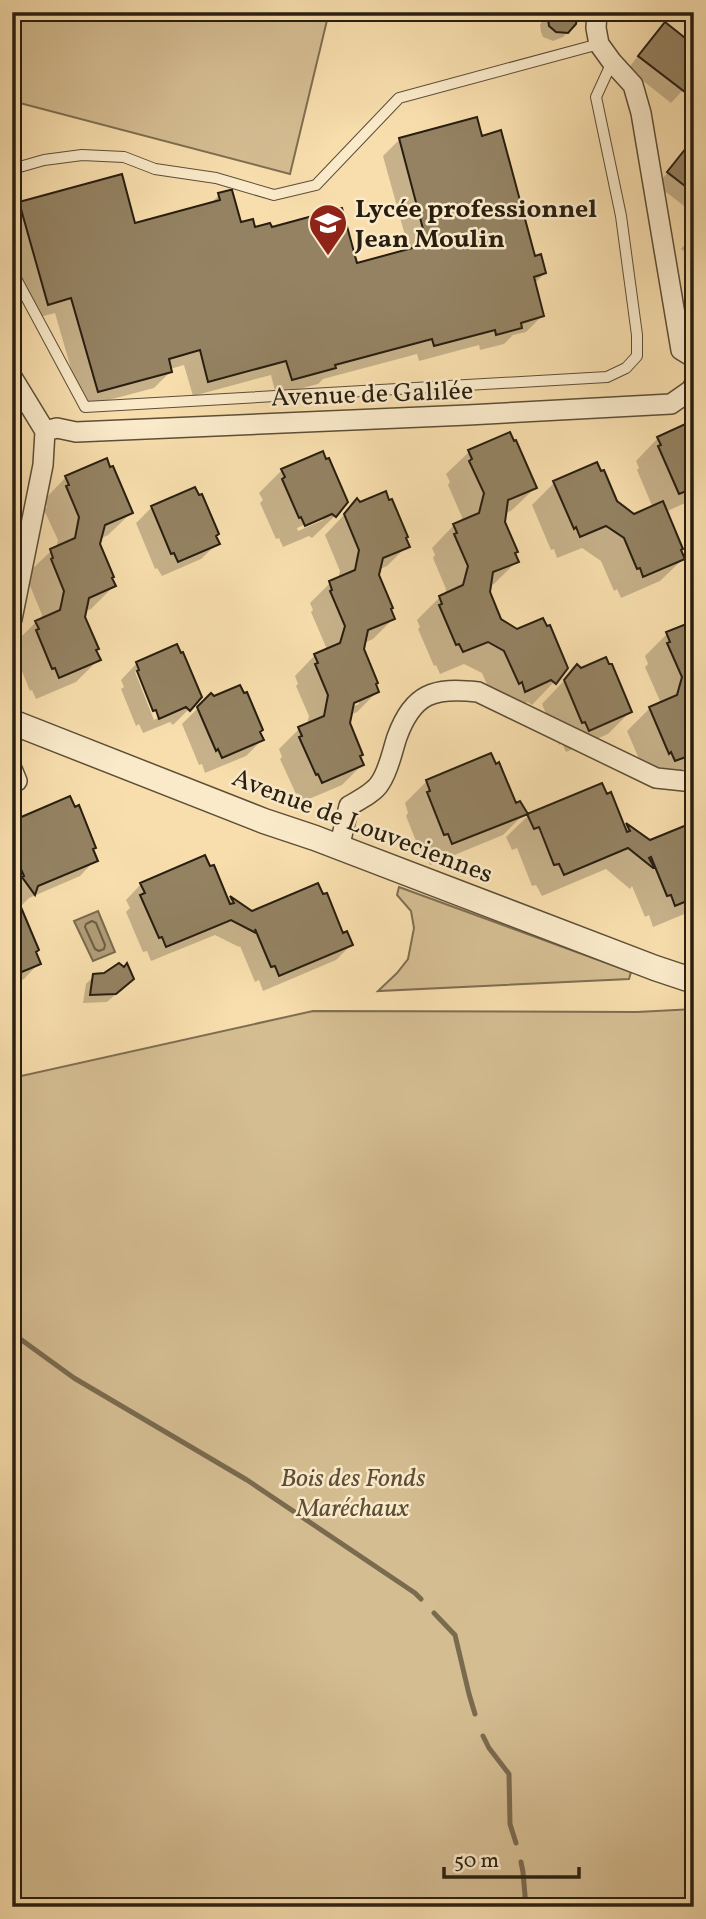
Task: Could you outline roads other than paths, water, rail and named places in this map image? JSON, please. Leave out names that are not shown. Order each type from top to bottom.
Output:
[{"type":"street","points":[[597,12],[599,44],[633,85],[641,113],[681,350],[694,358]]},
{"type":"street","points":[[12,377],[45,431],[43,465],[12,619]]},
{"type":"street","name":"Avenue de Galilée","points":[[45,431],[57,428],[76,432],[671,404],[694,385]]},
{"type":"street","points":[[339,848],[349,806],[379,785],[397,736],[412,707],[429,694],[453,689],[478,692],[656,778],[694,782]]},
{"type":"street","name":"Avenue de Louveciennes","points":[[12,722],[264,821],[694,981]]},
{"type":"lane","points":[[12,174],[16,168],[44,160],[82,155],[124,157],[155,169],[216,178],[274,195],[317,185],[399,98],[599,44]]},
{"type":"lane","points":[[12,271],[85,407],[607,377],[626,368],[637,356],[637,335],[621,216],[596,97],[612,62]]},
{"type":"water","points":[[98,911],[115,952],[93,961],[74,921]]},
{"type":"waterway","points":[[12,1333],[74,1378],[247,1480],[421,1599]]},
{"type":"waterway","points":[[434,1613],[455,1635],[475,1714]]},
{"type":"waterway","points":[[483,1736],[509,1774],[510,1824],[516,1843]]},
{"type":"waterway","points":[[521,1862],[526,1907]]},
{"type":"place","name":"Lycée professionnel Jean Moulin","points":[[328,257]]},
{"type":"park label","name":"Bois des Fonds Maréchaux","points":[[353,1492]]}]
